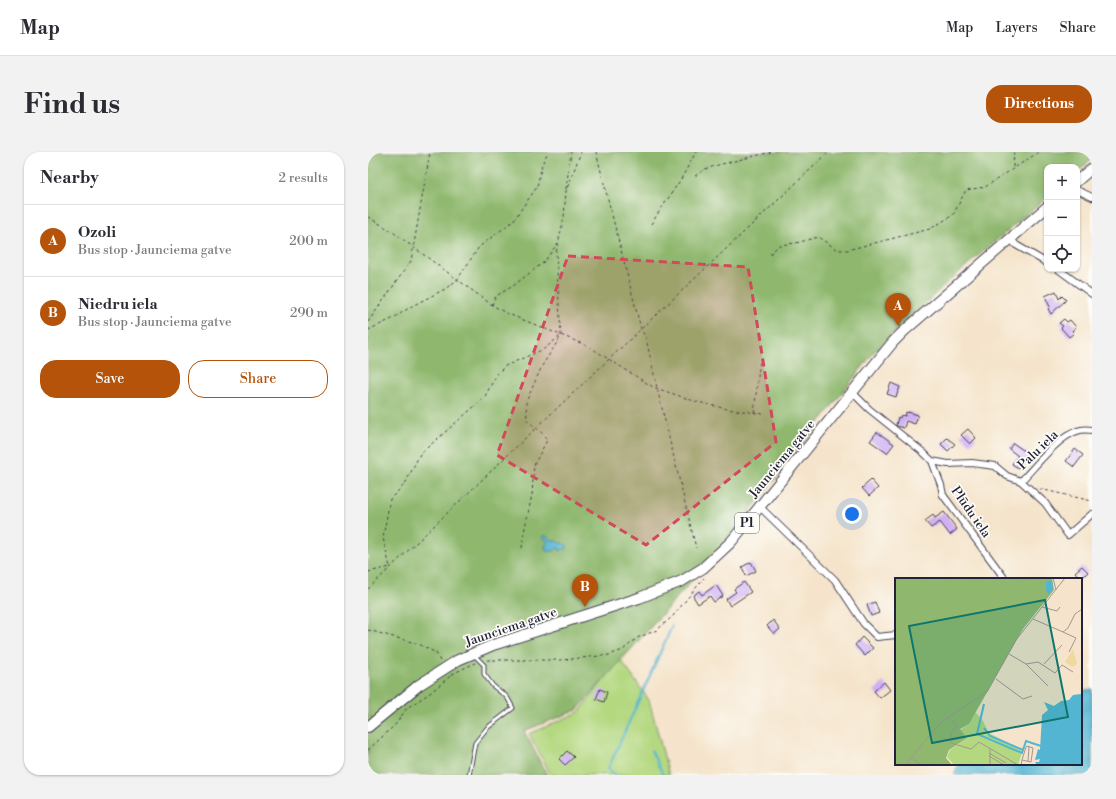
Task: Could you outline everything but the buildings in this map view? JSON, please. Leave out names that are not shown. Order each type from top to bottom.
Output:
[{"type":"main road","points":[[1080,178],[1092,168]]},
{"type":"main road","name":"Jaunciema gatve","points":[[368,727],[419,685],[444,668],[472,653],[513,638],[639,598],[682,581],[703,568],[731,542],[893,342],[1044,210]]},
{"type":"street","points":[[1080,191],[1092,197]]},
{"type":"street","points":[[1010,238],[1016,245],[1044,261]]},
{"type":"street","points":[[1062,272],[1092,294]]},
{"type":"street","name":"Plūdu iela","points":[[852,392],[869,409],[932,461],[943,495],[1004,578]]},
{"type":"street","name":"Palu iela","points":[[1021,481],[1060,441],[1075,431],[1084,429],[1092,430]]},
{"type":"street","points":[[932,461],[948,464],[972,463],[995,466],[1007,476],[1021,481],[1045,503],[1068,535],[1092,514]]},
{"type":"street","points":[[760,507],[835,580],[864,624],[877,637],[895,635]]},
{"type":"lane","points":[[469,775],[475,742],[486,728],[513,708],[507,696],[493,686],[484,674],[484,665],[472,653]]},
{"type":"path","points":[[368,322],[411,261],[430,152]]},
{"type":"path","points":[[368,330],[392,319],[412,306],[445,289],[456,280],[479,247],[513,221],[537,187],[542,164],[548,152]]},
{"type":"path","points":[[522,548],[532,495],[534,465],[547,440],[527,420],[526,402],[542,366],[560,336],[556,253],[564,217],[571,152]]},
{"type":"path","points":[[566,191],[581,152]]},
{"type":"path","points":[[596,152],[641,329],[646,338],[696,548]]},
{"type":"path","points":[[651,224],[681,179],[696,152]]},
{"type":"path","points":[[695,176],[705,169],[771,152]]},
{"type":"path","points":[[368,589],[608,359],[829,152]]},
{"type":"path","points":[[1013,168],[1014,152]]},
{"type":"path","points":[[770,254],[779,245],[796,243],[818,237],[838,250],[847,250],[930,229],[954,215],[966,190],[985,187],[1039,152]]},
{"type":"path","points":[[368,216],[390,230],[456,280],[506,313],[588,346],[657,388],[694,401],[727,409],[764,414]]},
{"type":"path","points":[[492,305],[496,296],[513,286],[544,262],[558,243]]},
{"type":"path","points":[[390,567],[383,538],[390,499],[405,484],[420,454],[484,398],[497,374],[505,366],[544,349],[560,336]]},
{"type":"path","points":[[754,413],[760,359]]},
{"type":"path","points":[[1028,487],[1092,501]]},
{"type":"path","points":[[368,572],[390,567]]},
{"type":"path","points":[[368,750],[395,725],[407,708],[430,693],[454,673],[480,660],[562,660],[609,655],[623,650],[637,638],[657,630],[673,616],[706,576]]},
{"type":"path","points":[[368,630],[419,644],[436,653],[444,668]]},
{"type":"highlighted area","points":[[568,256],[748,267],[776,442],[646,545],[497,455]]},
{"type":"green space","points":[[368,152],[1092,152],[1092,159],[1080,169],[1080,164],[1044,164],[1044,200],[950,280],[875,351],[721,548],[577,710],[524,731],[547,775],[368,775]]},
{"type":"green space","points":[[620,659],[649,700],[669,775],[551,775],[529,734],[579,712]]},
{"type":"water","points":[[545,535],[550,539],[567,545],[567,549],[560,551],[558,547],[554,551],[546,551],[545,545],[548,544],[542,537]]},
{"type":"water","points":[[1092,689],[1092,775],[954,775],[958,765],[1082,765],[1082,691]]},
{"type":"waterway","points":[[616,775],[608,769],[672,626]]},
{"type":"waterway","points":[[651,750],[663,775]]},
{"type":"place","name":"Ozoli","points":[[898,326]]},
{"type":"place","name":"Niedru iela","points":[[585,607]]}]
